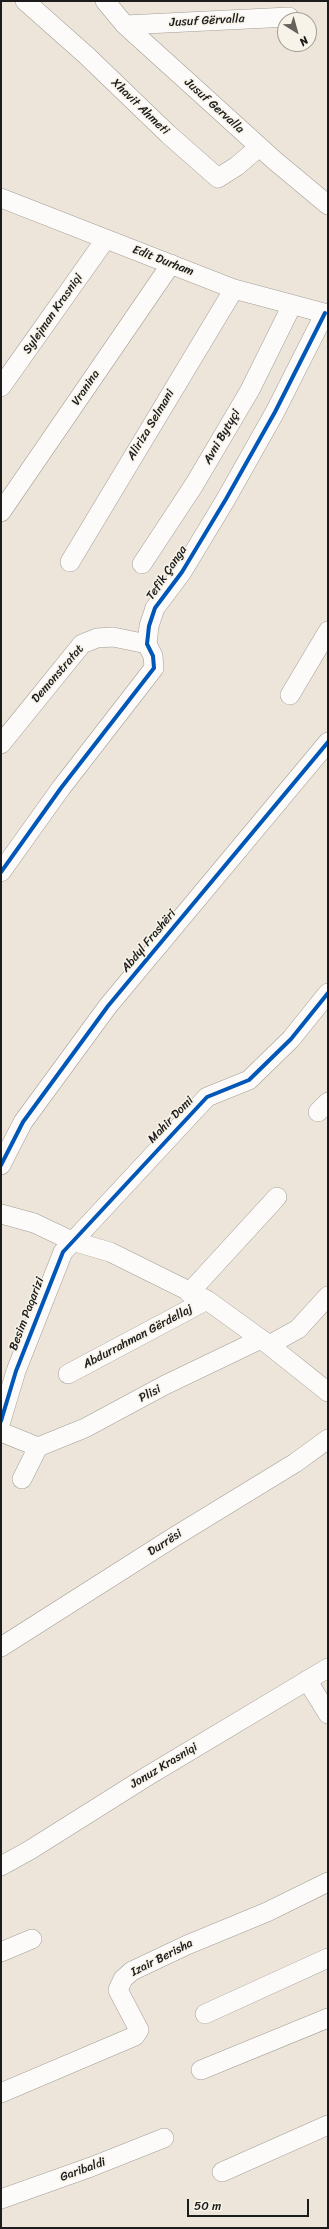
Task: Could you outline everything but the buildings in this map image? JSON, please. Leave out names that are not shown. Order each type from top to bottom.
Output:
[{"type":"street","name":"Xhavit Ahmeti","points":[[25,1],[86,55],[168,134],[218,178],[237,166],[259,147]]},
{"type":"street","name":"Jusuf Gervalla","points":[[104,1],[125,25],[259,147],[328,204]]},
{"type":"street","name":"Jusuf Gërvalla","points":[[125,25],[277,18]]},
{"type":"street","name":"Edit Durham","points":[[1,198],[105,240],[234,289],[326,313]]},
{"type":"street","name":"Sylejman Krasniqi","points":[[1,387],[105,240]]},
{"type":"street","name":"Vranina","points":[[1,512],[171,264]]},
{"type":"street","name":"Aliriza Selmani","points":[[70,562],[234,289]]},
{"type":"street","name":"Avni Bytyçi","points":[[142,564],[194,485],[246,397],[292,304]]},
{"type":"street","name":"Tefik Çanga","points":[[1,872],[61,788],[154,668],[153,656],[147,644],[148,626],[155,608],[182,572],[226,499],[275,412],[326,313]]},
{"type":"street","points":[[290,695],[328,631]]},
{"type":"street","name":"Demonstratat","points":[[3,736],[82,644],[97,638],[113,637],[147,644]]},
{"type":"street","name":"Abdyl Frashëri","points":[[1,1165],[23,1122],[108,1006],[328,742]]},
{"type":"street","name":"Mahir Domi","points":[[72,1241],[207,1097],[249,1080],[291,1039],[328,993]]},
{"type":"street","name":"Abdurrahman Gërdellaj","points":[[189,1293],[277,1197]]},
{"type":"street","name":"Abdurrahman Gërdellaj","points":[[1,1214],[34,1223],[72,1241],[110,1252],[189,1293],[207,1300],[265,1342],[328,1392]]},
{"type":"street","name":"Besim Paqarizi","points":[[1,1421],[16,1371],[41,1305],[63,1252],[72,1241]]},
{"type":"street","name":"Plisi","points":[[38,1447],[85,1428],[165,1385],[298,1329],[328,1296]]},
{"type":"street","name":"Abdurrahman Gërdellaj","points":[[68,1374],[207,1300]]},
{"type":"street","points":[[1,1432],[38,1447],[22,1480]]},
{"type":"street","name":"Durrësi","points":[[1,1647],[174,1537],[295,1463],[328,1439]]},
{"type":"street","name":"Jonuz Krasniqi","points":[[1,1866],[30,1850],[146,1777],[328,1668]]},
{"type":"street","points":[[307,1680],[328,1714]]},
{"type":"street","name":"Izair Berisha","points":[[1,2093],[136,2036],[139,2030],[118,1990],[123,1979],[132,1971],[187,1945],[267,1912],[328,1882]]},
{"type":"street","points":[[1,1952],[32,1938]]},
{"type":"street","points":[[205,2014],[328,1958]]},
{"type":"street","points":[[201,2070],[328,2018]]},
{"type":"street","points":[[222,2172],[328,2125]]},
{"type":"street","name":"Garibaldi","points":[[1,2200],[91,2168],[164,2138]]},
{"type":"cycle path","points":[[1,872],[61,788],[154,668],[153,656],[147,644],[149,626],[155,608],[182,572],[226,499],[275,412],[325,313]]},
{"type":"cycle path","points":[[1,1165],[23,1122],[108,1006],[328,742]]},
{"type":"cycle path","points":[[1,1421],[16,1371],[63,1252],[207,1097],[249,1080],[291,1039],[328,993]]}]
